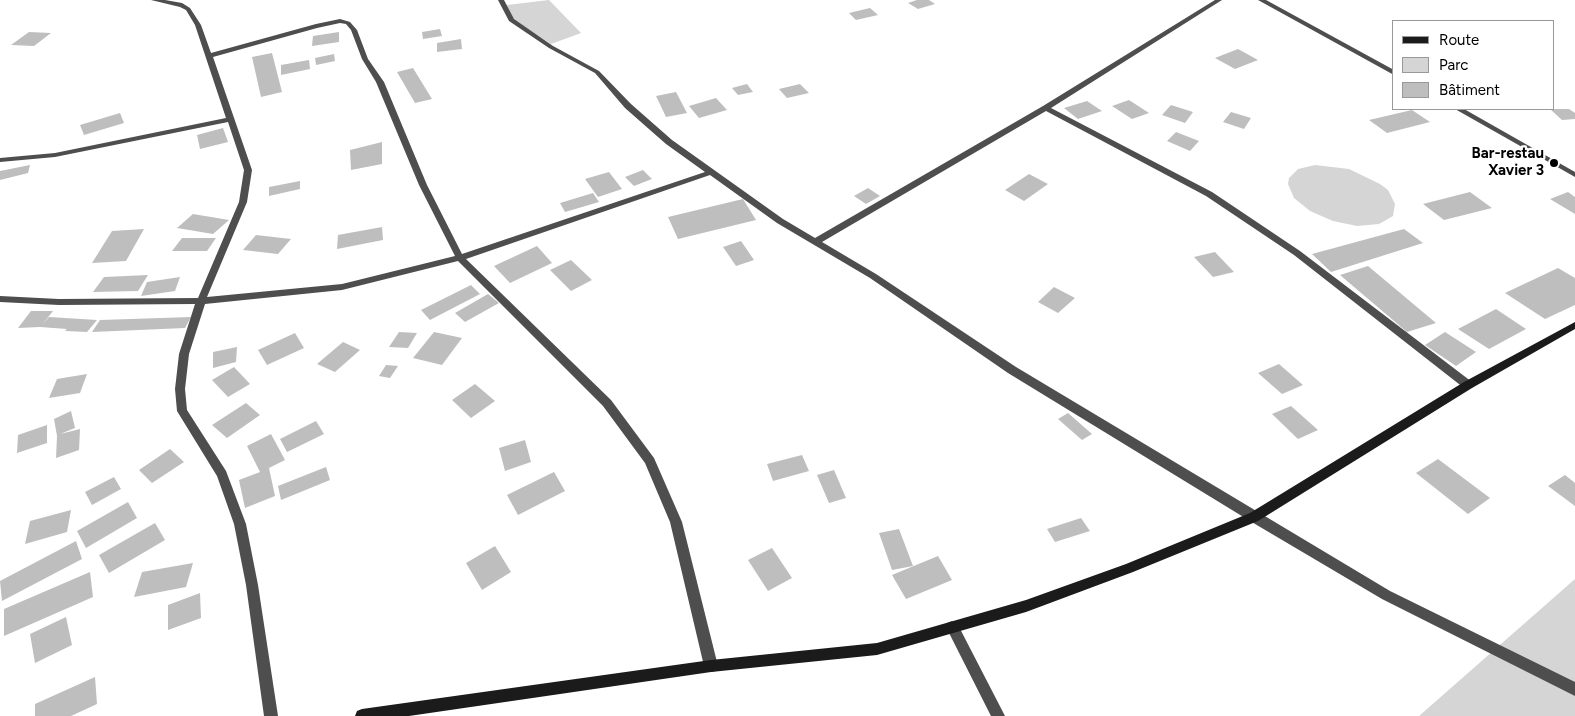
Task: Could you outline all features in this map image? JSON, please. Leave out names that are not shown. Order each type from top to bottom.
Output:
[{"type":"street","points":[[154,0],[182,5],[188,9],[198,25],[248,170],[243,202],[201,301],[184,354],[180,388],[182,411],[222,474],[240,524],[252,585],[271,716]]},
{"type":"street","points":[[815,242],[1046,108],[1219,0]]},
{"type":"street","points":[[1261,0],[1392,72]]},
{"type":"street","points":[[504,1],[505,12],[511,20],[551,47],[596,72],[628,106],[669,142],[780,221],[873,276],[1012,370],[1254,517],[1386,594],[1575,689]]},
{"type":"street","points":[[209,56],[340,21],[348,23],[354,30],[365,59],[380,82],[423,185],[460,258],[607,403],[650,461],[676,522],[711,666]]},
{"type":"street","points":[[1046,108],[1209,194],[1297,253],[1468,385]]},
{"type":"street","points":[[1461,110],[1575,175]]},
{"type":"street","points":[[0,160],[55,155],[230,119]]},
{"type":"street","points":[[0,299],[60,302],[201,301],[342,287],[460,258],[712,172]]},
{"type":"street","points":[[362,716],[711,666],[877,649],[1026,606],[1129,568],[1254,517],[1468,385],[1575,325]]},
{"type":"street","points":[[952,627],[998,716]]},
{"type":"green space","points":[[549,0],[581,33],[551,44],[516,21],[510,14],[507,5]]},
{"type":"green space","points":[[1315,165],[1349,169],[1380,184],[1388,190],[1395,204],[1393,216],[1379,224],[1357,226],[1333,221],[1310,211],[1294,198],[1288,184],[1289,178],[1298,169]]},
{"type":"green space","points":[[1575,579],[1575,716],[1419,716]]},
{"type":"building","points":[[917,0],[929,0],[935,4],[918,9],[908,3]]},
{"type":"building","points":[[870,8],[878,15],[856,20],[849,13]]},
{"type":"building","points":[[440,29],[442,36],[423,39],[422,32]]},
{"type":"building","points":[[29,32],[51,33],[34,46],[11,45]]},
{"type":"building","points":[[339,32],[339,42],[312,46],[313,36]]},
{"type":"building","points":[[461,39],[462,49],[437,52],[437,43]]},
{"type":"building","points":[[1238,49],[1258,60],[1235,69],[1215,58]]},
{"type":"building","points":[[272,53],[282,92],[261,97],[252,57]]},
{"type":"building","points":[[334,54],[335,61],[316,65],[315,58]]},
{"type":"building","points":[[309,60],[310,69],[281,75],[281,65]]},
{"type":"building","points":[[413,68],[432,99],[415,103],[397,72]]},
{"type":"building","points":[[747,84],[753,92],[738,95],[732,88]]},
{"type":"building","points":[[800,84],[809,93],[787,98],[779,89]]},
{"type":"building","points":[[676,92],[687,113],[666,117],[656,96]]},
{"type":"building","points":[[716,98],[727,110],[699,118],[689,106]]},
{"type":"building","points":[[1129,100],[1149,113],[1132,119],[1112,106]]},
{"type":"building","points":[[1087,101],[1102,111],[1078,119],[1064,108]]},
{"type":"building","points":[[1171,105],[1193,112],[1185,123],[1162,115]]},
{"type":"building","points":[[1569,109],[1575,113],[1575,119],[1562,120],[1551,110]]},
{"type":"building","points":[[1412,110],[1430,122],[1387,133],[1369,120]]},
{"type":"building","points":[[1231,112],[1251,118],[1244,129],[1223,122]]},
{"type":"building","points":[[120,113],[124,123],[84,135],[80,125]]},
{"type":"building","points":[[223,128],[228,142],[200,149],[197,135]]},
{"type":"building","points":[[1176,132],[1199,141],[1190,151],[1167,141]]},
{"type":"building","points":[[382,142],[382,164],[351,170],[350,150]]},
{"type":"building","points":[[30,165],[28,173],[0,180],[0,171]]},
{"type":"building","points":[[643,170],[652,179],[634,186],[625,177]]},
{"type":"building","points":[[609,172],[622,189],[598,197],[585,179]]},
{"type":"building","points":[[1029,174],[1048,184],[1024,201],[1005,190]]},
{"type":"building","points":[[300,181],[300,189],[269,196],[269,187]]},
{"type":"building","points":[[868,188],[880,196],[866,204],[854,196]]},
{"type":"building","points":[[1470,192],[1492,208],[1444,220],[1423,204]]},
{"type":"building","points":[[1568,192],[1575,197],[1575,214],[1550,199]]},
{"type":"building","points":[[593,193],[599,202],[565,212],[560,203]]},
{"type":"building","points":[[743,199],[756,220],[678,239],[668,217]]},
{"type":"building","points":[[193,214],[229,220],[213,234],[177,228]]},
{"type":"building","points":[[382,227],[383,240],[337,249],[338,235]]},
{"type":"building","points":[[144,229],[126,261],[92,263],[112,231]]},
{"type":"building","points":[[1404,229],[1423,243],[1331,272],[1312,254]]},
{"type":"building","points":[[256,235],[291,239],[278,254],[243,250]]},
{"type":"building","points":[[182,238],[216,238],[207,251],[172,251]]},
{"type":"building","points":[[741,241],[754,260],[736,266],[723,247]]},
{"type":"building","points":[[537,246],[552,263],[510,283],[494,266]]},
{"type":"building","points":[[1215,252],[1234,272],[1213,277],[1194,257]]},
{"type":"building","points":[[571,260],[592,280],[571,291],[550,270]]},
{"type":"building","points":[[1368,266],[1436,323],[1407,332],[1340,275]]},
{"type":"building","points":[[1558,268],[1575,278],[1575,305],[1545,319],[1505,293]]},
{"type":"building","points":[[148,275],[138,291],[93,292],[104,277]]},
{"type":"building","points":[[180,277],[175,291],[141,296],[147,282]]},
{"type":"building","points":[[471,285],[480,294],[430,320],[421,310]]},
{"type":"building","points":[[1054,287],[1075,298],[1058,313],[1038,302]]},
{"type":"building","points":[[488,294],[499,303],[465,322],[455,313]]},
{"type":"building","points":[[1496,309],[1526,329],[1489,349],[1458,329]]},
{"type":"building","points":[[31,311],[53,311],[42,325],[49,317],[97,320],[87,332],[40,327],[18,328]]},
{"type":"building","points":[[191,317],[185,328],[92,332],[100,320]]},
{"type":"building","points":[[399,332],[417,333],[408,348],[389,347]]},
{"type":"building","points":[[434,332],[462,338],[442,365],[413,358]]},
{"type":"building","points":[[1445,332],[1476,352],[1456,366],[1425,345]]},
{"type":"building","points":[[295,333],[304,348],[267,365],[258,350]]},
{"type":"building","points":[[343,342],[360,350],[335,372],[317,364]]},
{"type":"building","points":[[237,347],[236,362],[213,368],[213,352]]},
{"type":"building","points":[[1279,364],[1303,385],[1282,394],[1258,373]]},
{"type":"building","points":[[386,365],[398,366],[390,378],[379,376]]},
{"type":"building","points":[[234,367],[250,384],[228,397],[212,380]]},
{"type":"building","points":[[87,374],[80,393],[49,398],[57,379]]},
{"type":"building","points":[[475,384],[495,401],[471,418],[452,400]]},
{"type":"building","points":[[246,403],[260,415],[227,438],[212,425]]},
{"type":"building","points":[[1291,406],[1318,430],[1298,439],[1272,414]]},
{"type":"building","points":[[71,411],[75,428],[60,434],[80,429],[79,450],[56,458],[57,436],[54,419]]},
{"type":"building","points":[[1068,413],[1092,434],[1082,440],[1058,419]]},
{"type":"building","points":[[316,421],[324,434],[287,452],[280,439]]},
{"type":"building","points":[[47,425],[47,443],[17,453],[18,435]]},
{"type":"building","points":[[271,434],[285,460],[269,468],[275,496],[245,508],[239,480],[260,472],[247,446]]},
{"type":"building","points":[[525,440],[531,462],[505,471],[499,448]]},
{"type":"building","points":[[170,449],[184,462],[152,483],[139,470]]},
{"type":"building","points":[[802,455],[809,471],[773,481],[767,464]]},
{"type":"building","points":[[1438,459],[1490,498],[1468,514],[1416,473]]},
{"type":"building","points":[[326,467],[330,480],[281,500],[278,486]]},
{"type":"building","points":[[834,470],[846,498],[829,503],[817,475]]},
{"type":"building","points":[[554,472],[565,491],[518,515],[507,495]]},
{"type":"building","points":[[1565,475],[1575,483],[1575,506],[1548,486]]},
{"type":"building","points":[[114,477],[121,489],[92,505],[85,492]]},
{"type":"building","points":[[128,502],[137,518],[86,548],[77,531]]},
{"type":"building","points":[[71,510],[67,532],[25,544],[30,521]]},
{"type":"building","points":[[1081,518],[1090,531],[1055,542],[1047,529]]},
{"type":"building","points":[[155,523],[165,540],[109,573],[99,555]]},
{"type":"building","points":[[899,529],[913,566],[892,570],[879,533]]},
{"type":"building","points":[[76,541],[82,559],[2,601],[0,581]]},
{"type":"building","points":[[495,546],[511,572],[482,590],[466,563]]},
{"type":"building","points":[[772,548],[792,578],[768,591],[748,560]]},
{"type":"building","points":[[938,556],[952,580],[906,599],[892,575]]},
{"type":"building","points":[[193,563],[186,587],[134,597],[142,572]]},
{"type":"building","points":[[90,572],[93,597],[4,636],[4,609]]},
{"type":"building","points":[[200,593],[201,618],[168,630],[168,605]]},
{"type":"building","points":[[66,617],[72,645],[35,663],[30,634]]},
{"type":"building","points":[[95,677],[97,704],[71,716],[35,716],[35,704]]},
{"type":"place","name":"Bar-restau Xavier 3","points":[[1554,163]]}]
